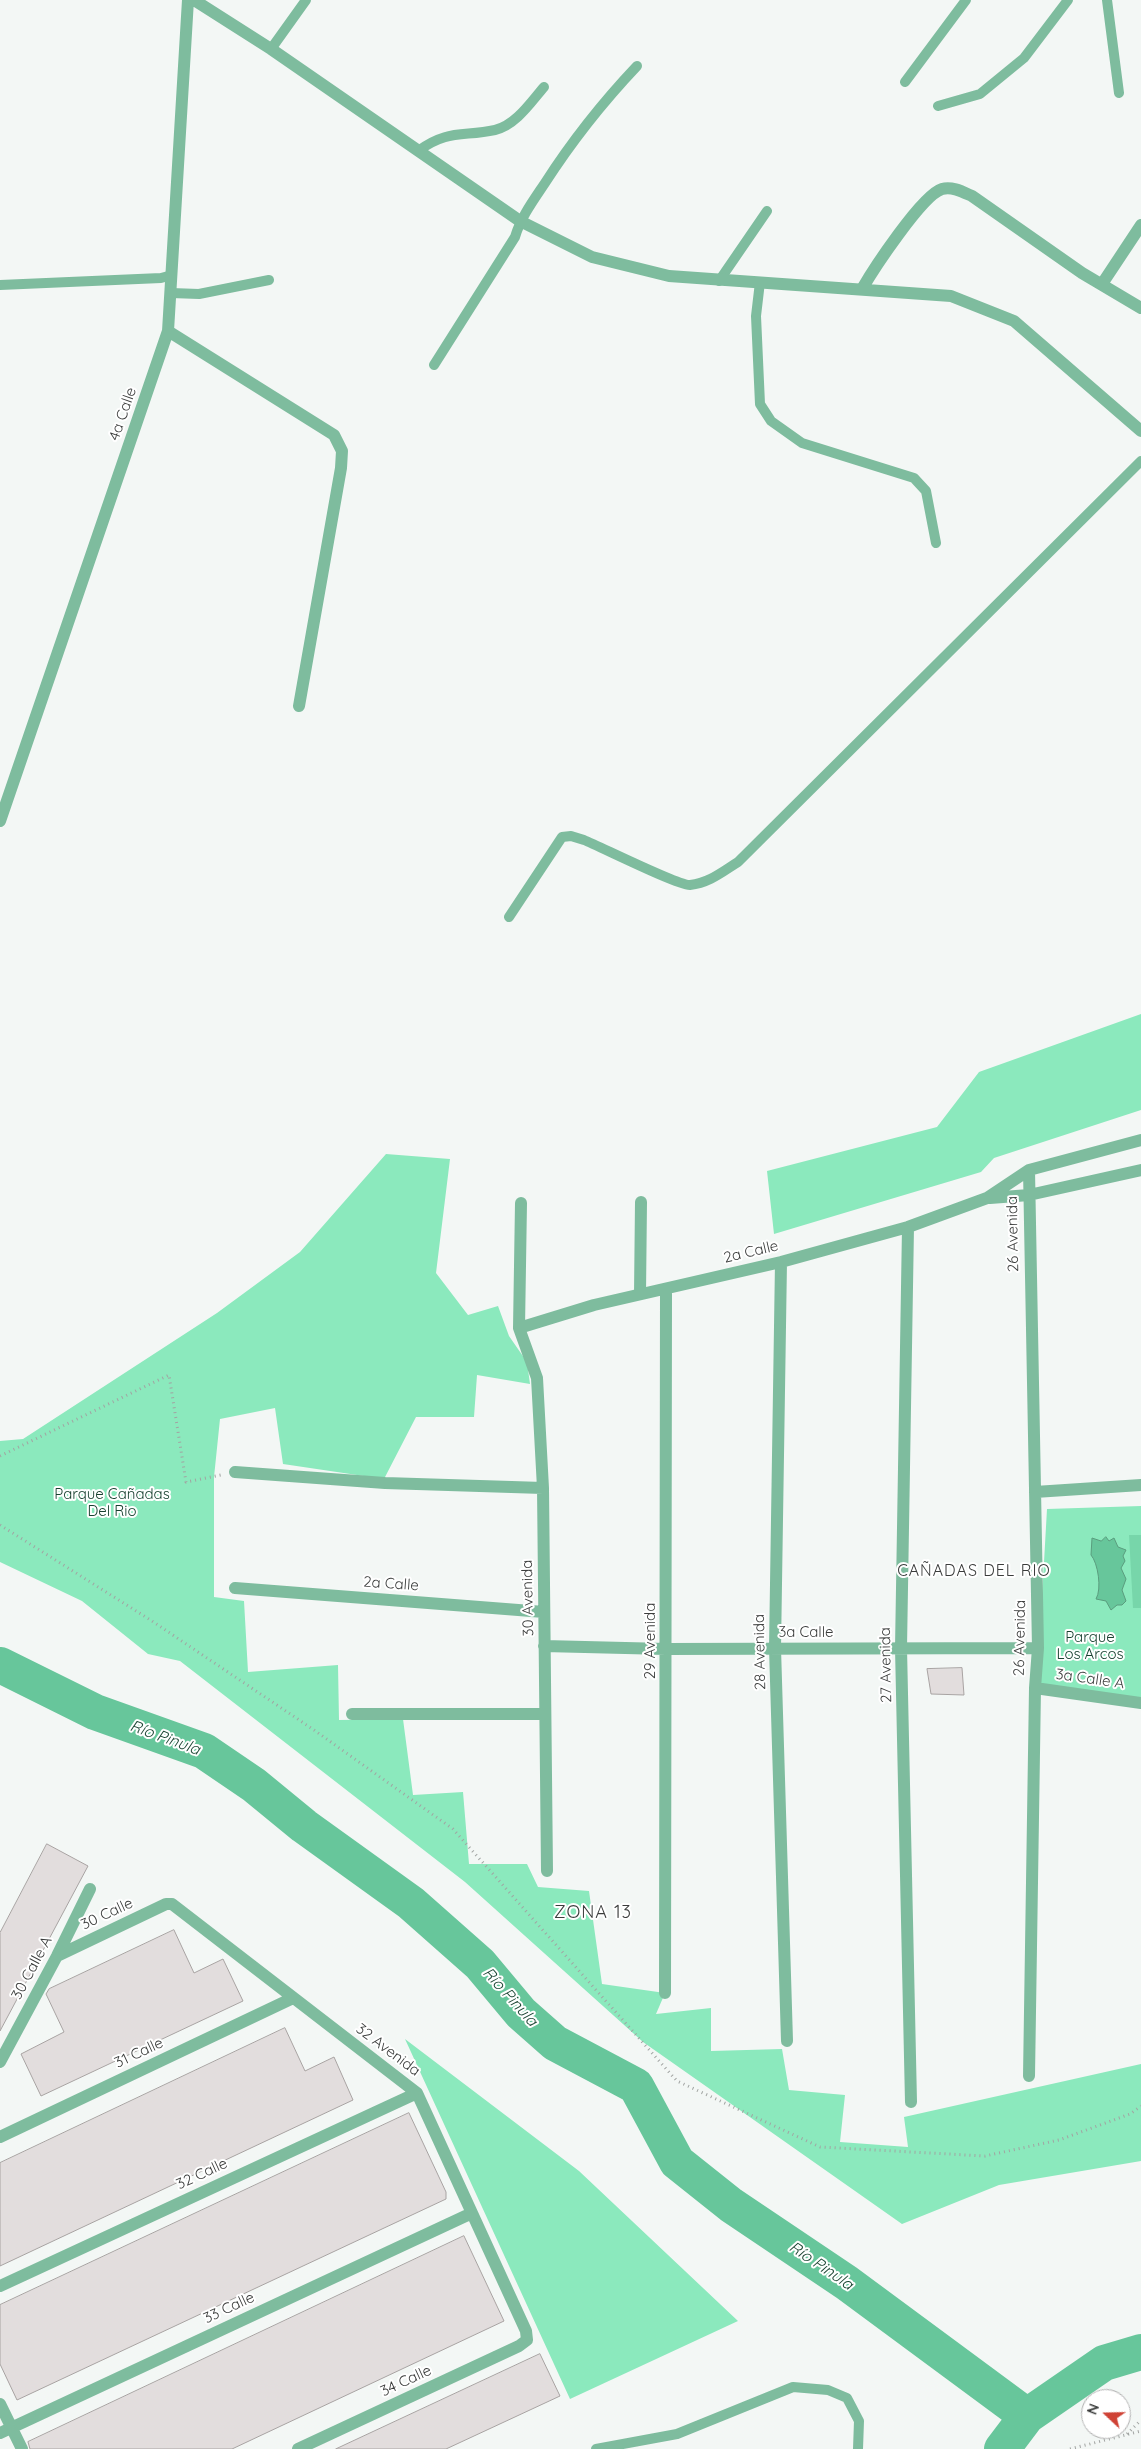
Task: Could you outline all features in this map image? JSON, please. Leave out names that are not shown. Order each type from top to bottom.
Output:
[{"type":"street","name":"4a Calle","points":[[0,820],[168,331],[188,0]]},
{"type":"street","points":[[194,0],[271,49],[520,221],[592,256],[669,276],[951,296],[1014,321],[1141,431]]},
{"type":"street","points":[[862,290],[874,268],[925,201],[941,189],[956,189],[972,196],[1102,284],[1141,308]]},
{"type":"street","points":[[1102,284],[1141,225]]},
{"type":"street","points":[[168,331],[334,435],[342,451],[342,468],[299,706]]},
{"type":"street","name":"2a Calle","points":[[519,1328],[594,1305],[781,1262],[908,1227],[987,1198],[1029,1170],[1141,1140]]},
{"type":"street","name":"26 Avenida","points":[[1029,1170],[1038,1648],[1035,1688],[1029,2076]]},
{"type":"street","name":"2a Calle","points":[[987,1198],[1029,1195],[1141,1170]]},
{"type":"street","points":[[640,1294],[641,1202]]},
{"type":"street","points":[[519,1328],[521,1203]]},
{"type":"street","name":"27 Avenida","points":[[908,1227],[901,1648],[911,2102]]},
{"type":"street","name":"28 Avenida","points":[[781,1262],[775,1648],[787,2041]]},
{"type":"street","name":"29 Avenida","points":[[665,1993],[666,1289]]},
{"type":"street","name":"30 Avenida","points":[[519,1328],[538,1378],[543,1488],[547,1871]]},
{"type":"street","points":[[235,1472],[385,1482],[543,1488]]},
{"type":"street","points":[[1035,1492],[1141,1485]]},
{"type":"street","name":"2a Calle","points":[[235,1588],[544,1612]]},
{"type":"street","name":"3a Calle","points":[[544,1646],[666,1648],[1038,1648]]},
{"type":"street","name":"3a Calle A","points":[[1035,1688],[1141,1703]]},
{"type":"street","points":[[352,1714],[545,1714]]},
{"type":"street","name":"30 Calle A","points":[[0,2062],[57,1956],[90,1889]]},
{"type":"street","name":"30 Calle","points":[[57,1956],[166,1904],[172,1904]]},
{"type":"street","name":"32 Avenida","points":[[172,1904],[417,2093],[526,2331],[527,2340]]},
{"type":"street","name":"31 Calle","points":[[0,2137],[293,1998]]},
{"type":"street","name":"32 Calle","points":[[0,2286],[417,2093]]},
{"type":"street","name":"33 Calle","points":[[6,2430],[472,2213]]},
{"type":"street","name":"34 Calle","points":[[298,2449],[519,2346],[527,2340]]},
{"type":"street","points":[[0,2404],[6,2430],[22,2449]]},
{"type":"lane","points":[[271,49],[306,0]]},
{"type":"lane","points":[[905,82],[966,0]]},
{"type":"lane","points":[[938,106],[980,94],[1024,58],[1068,0]]},
{"type":"lane","points":[[1107,0],[1119,93]]},
{"type":"lane","points":[[434,366],[515,237],[520,221],[564,154],[607,98],[637,66]]},
{"type":"lane","points":[[418,151],[433,140],[458,133],[496,130],[514,121],[544,87]]},
{"type":"lane","points":[[720,281],[767,211]]},
{"type":"lane","points":[[0,284],[161,278],[172,275]]},
{"type":"lane","points":[[171,294],[199,294],[269,280]]},
{"type":"lane","points":[[760,282],[756,316],[760,404],[771,421],[802,443],[914,478],[926,491],[936,543]]},
{"type":"lane","points":[[509,917],[562,838],[571,836],[584,840],[688,886],[710,881],[738,862],[1141,461]]},
{"type":"lane","points":[[596,2449],[677,2434],[793,2387],[828,2390],[847,2398],[859,2421],[858,2449]]},
{"type":"path","points":[[0,1456],[169,1375],[186,1482],[235,1472]]},
{"type":"path","points":[[0,1525],[152,1620],[314,1730],[453,1829],[677,2081],[820,2147],[985,2156],[1059,2140],[1130,2114],[1141,2106]]},
{"type":"path","points":[[1131,2430],[1141,2420]]},
{"type":"path","points":[[1070,2449],[1108,2439]]},
{"type":"green space","points":[[1141,1014],[1141,1110],[994,1158],[981,1172],[774,1234],[767,1171],[937,1127],[979,1072]]},
{"type":"green space","name":"Parque Cañadas Del Rio","points":[[386,1154],[450,1159],[436,1273],[468,1315],[498,1306],[509,1336],[527,1362],[530,1384],[477,1375],[474,1417],[416,1417],[384,1479],[283,1464],[275,1408],[220,1419],[214,1477],[214,1597],[244,1601],[248,1672],[338,1665],[339,1720],[403,1719],[413,1795],[463,1792],[469,1864],[527,1864],[538,1887],[589,1891],[602,1984],[665,1993],[656,2014],[711,2008],[711,2051],[782,2049],[789,2090],[845,2095],[840,2142],[908,2147],[904,2117],[1141,2064],[1141,2161],[999,2185],[902,2224],[643,2042],[465,1882],[180,1661],[148,1654],[82,1601],[0,1562],[0,1441],[23,1439],[217,1313],[300,1252]]},
{"type":"green space","name":"Parque Los Arcos","points":[[1141,1506],[1141,1708],[1037,1686],[1047,1509]]},
{"type":"green space","points":[[405,2039],[579,2171],[738,2321],[570,2399]]},
{"type":"shaded area","points":[[1129,1535],[1141,1535],[1141,1608],[1133,1608]]},
{"type":"shaded area","points":[[1106,1537],[1109,1541],[1114,1538],[1118,1547],[1126,1550],[1123,1556],[1125,1561],[1121,1568],[1126,1579],[1122,1590],[1126,1601],[1111,1610],[1106,1601],[1096,1599],[1099,1589],[1098,1576],[1096,1564],[1091,1555],[1092,1538],[1101,1541]]},
{"type":"building","points":[[962,1668],[964,1695],[931,1694],[927,1669]]},
{"type":"building","points":[[47,1844],[88,1866],[0,2031],[0,1933]]},
{"type":"building","points":[[174,1930],[194,1973],[223,1959],[243,2001],[41,2096],[21,2054],[64,2032],[46,1994],[49,1989]]},
{"type":"building","points":[[285,2028],[305,2071],[334,2057],[353,2100],[0,2266],[0,2163]]},
{"type":"building","points":[[409,2113],[446,2192],[446,2199],[17,2400],[0,2364],[0,2305]]},
{"type":"building","points":[[464,2236],[504,2321],[232,2449],[30,2449],[28,2442]]},
{"type":"building","points":[[540,2354],[560,2396],[446,2449],[336,2449]]},
{"type":"waterway","name":"Río Pinula","points":[[0,1665],[95,1712],[204,1751],[254,1785],[304,1826],[411,1903],[480,1964],[521,2013],[555,2043],[636,2086],[677,2162],[731,2205],[847,2283],[1027,2416]]},
{"type":"waterway","points":[[1002,2449],[1027,2416],[1104,2363],[1141,2352]]},
{"type":"district","name":"CAÑADAS DEL RIO","points":[[974,1571]]},
{"type":"district","name":"ZONA 13","points":[[593,1913]]}]
